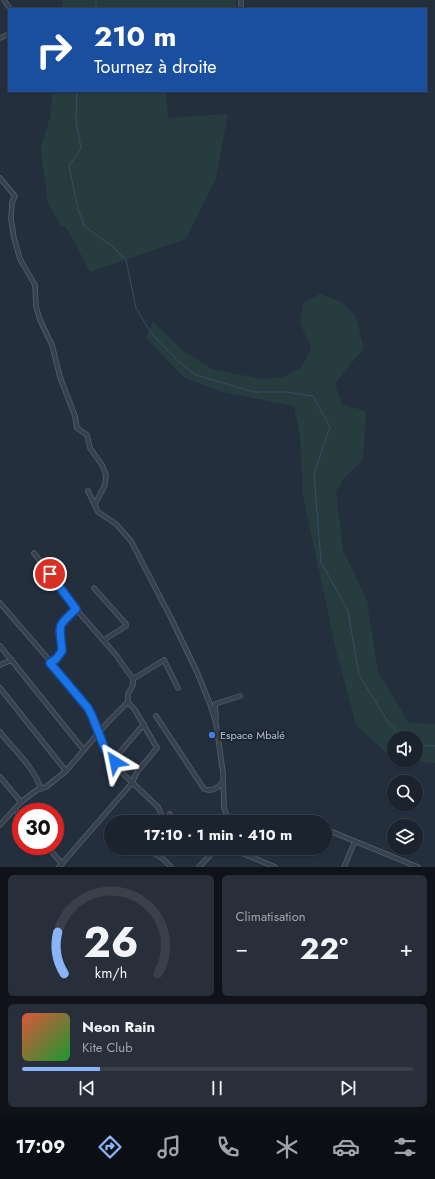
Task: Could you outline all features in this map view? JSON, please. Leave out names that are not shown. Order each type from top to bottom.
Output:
[{"type":"street","points":[[0,3],[5,0]]},
{"type":"street","points":[[0,178],[16,196],[12,202],[12,232],[20,259],[35,285],[36,307],[40,320],[52,345],[60,377],[75,416],[75,424],[79,430],[88,435],[90,448],[105,471],[106,482],[95,504]]},
{"type":"street","points":[[88,492],[98,512],[116,524],[133,545],[197,672],[216,723]]},
{"type":"street","points":[[34,553],[76,609],[104,640],[133,679],[133,685],[128,694],[128,702],[144,724],[157,748],[136,772],[132,783],[61,865],[54,855]]},
{"type":"street","points":[[94,588],[126,624],[126,626],[104,640]]},
{"type":"street","points":[[0,603],[88,708],[99,731],[105,749],[115,758],[117,768],[158,807],[162,815]]},
{"type":"street","points":[[50,663],[56,659],[62,651],[59,631],[60,624],[76,609]]},
{"type":"street","points":[[0,646],[83,749]]},
{"type":"street","points":[[0,665],[12,660]]},
{"type":"street","points":[[133,679],[164,660],[178,688]]},
{"type":"street","points":[[0,688],[66,771]]},
{"type":"street","points":[[226,815],[224,808],[223,780],[215,704],[240,696]]},
{"type":"street","points":[[0,777],[21,802],[37,790],[46,787],[66,771],[99,731],[128,702]]},
{"type":"street","points":[[156,716],[204,789],[215,789],[220,786],[223,780]]},
{"type":"street","points":[[115,758],[144,724]]},
{"type":"street","points":[[0,732],[32,771],[41,789]]},
{"type":"street","points":[[1,823],[12,812]]},
{"type":"street","points":[[332,832],[418,867]]},
{"type":"street","points":[[344,867],[355,842]]},
{"type":"street","points":[[156,855],[171,867]]},
{"type":"street","points":[[198,867],[210,855]]},
{"type":"street","points":[[247,855],[275,867]]},
{"type":"green space","points":[[63,0],[236,0],[236,8],[62,8]]},
{"type":"green space","points":[[53,92],[166,92],[168,118],[228,114],[216,178],[186,239],[90,272],[69,232],[65,227],[60,225],[48,203],[41,147],[50,117]]},
{"type":"green space","points":[[320,294],[342,302],[356,317],[364,348],[335,384],[342,404],[366,411],[363,460],[345,477],[336,492],[343,550],[367,601],[378,672],[409,723],[435,724],[435,763],[423,762],[423,731],[387,731],[387,754],[356,725],[336,650],[303,496],[300,437],[294,406],[222,392],[183,377],[146,338],[153,322],[184,351],[212,369],[261,379],[283,377],[302,367],[311,348],[300,323],[303,303]]},
{"type":"waterway","points":[[96,0],[96,8]]},
{"type":"waterway","points":[[77,92],[76,121],[81,148],[69,166],[78,209],[85,227],[112,246],[126,260],[136,308],[151,333],[180,363],[196,375],[254,392],[286,392],[313,396],[330,427],[314,474],[321,562],[348,611],[359,675],[388,722],[396,731]]},
{"type":"waterway","points":[[423,745],[435,746]]},
{"type":"place","name":"Espace Mbalé","points":[[212,735]]},
{"type":"route","points":[[50,574],[76,609],[60,624],[59,631],[62,651],[56,659],[50,663],[88,708],[106,751],[115,758],[115,762]]}]
